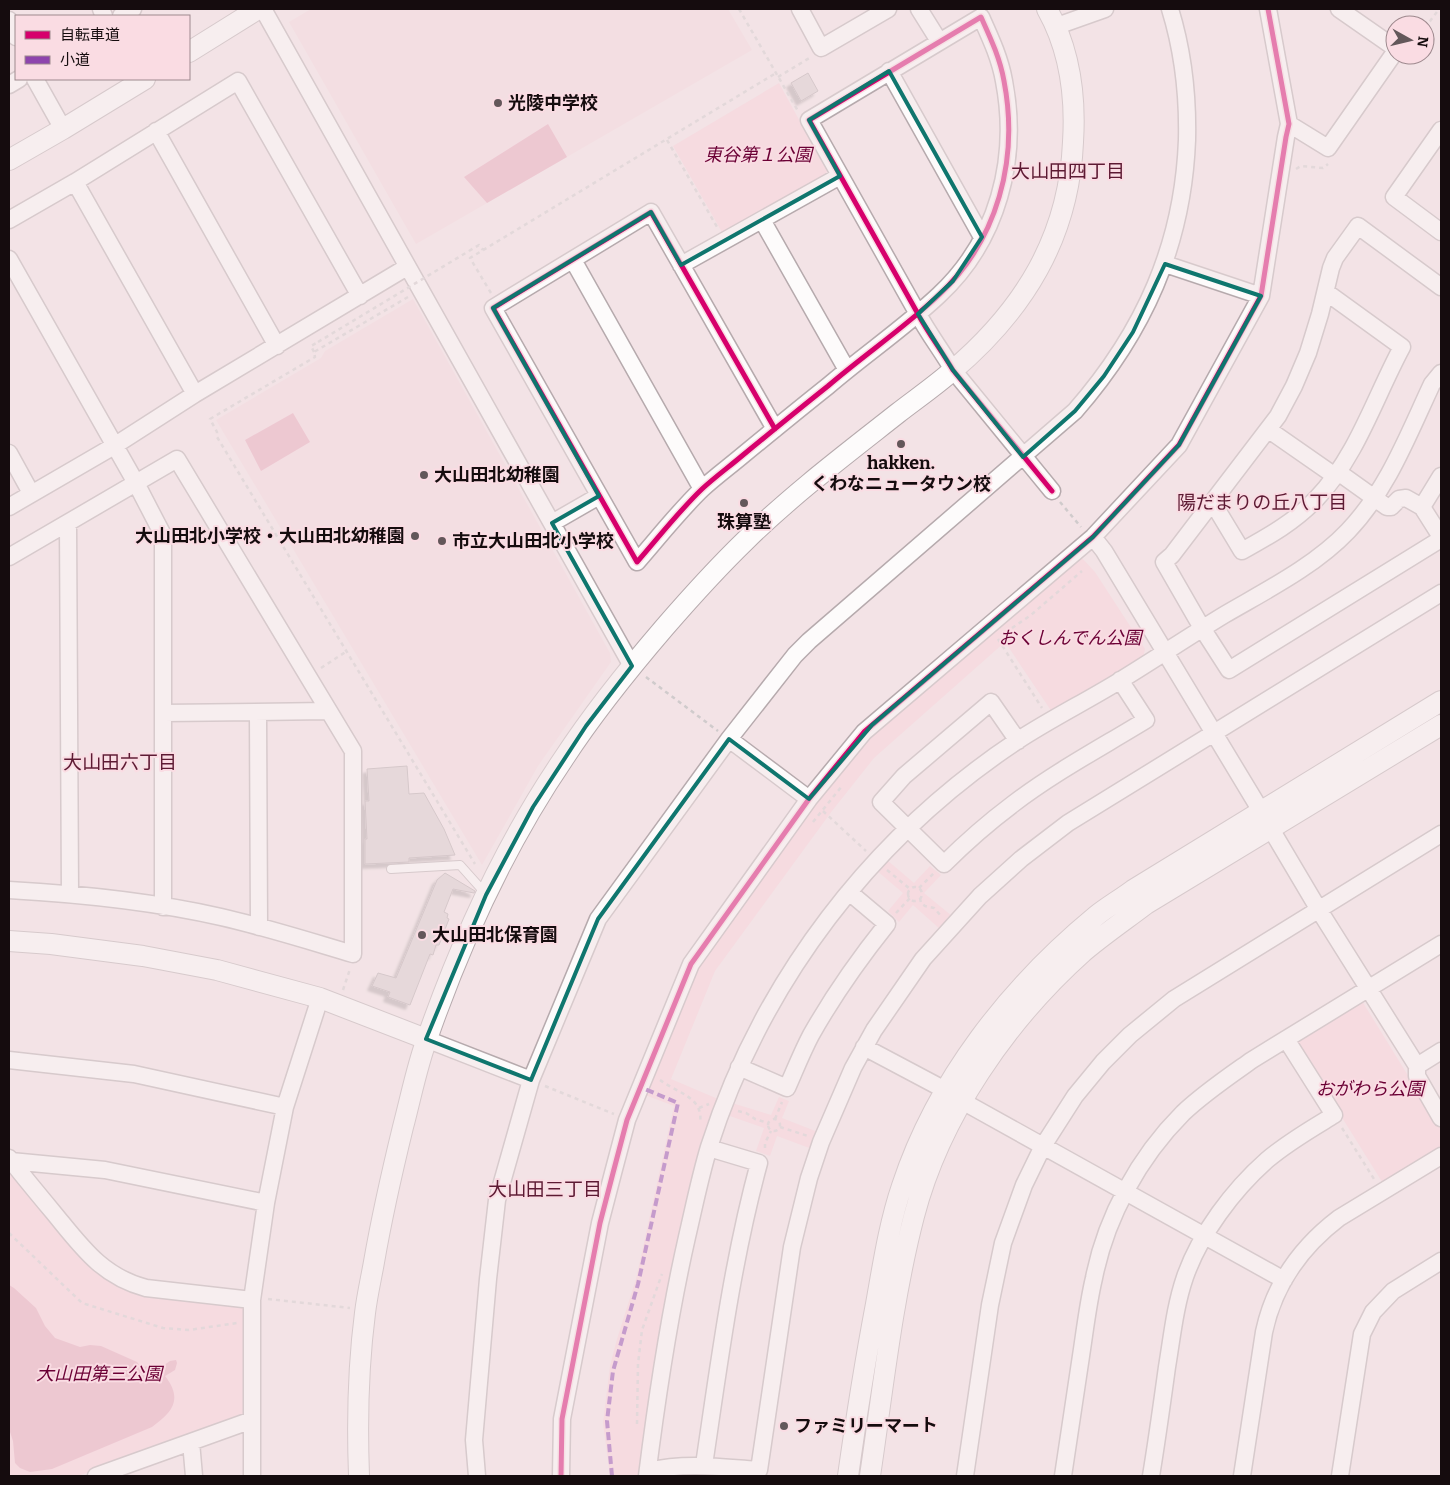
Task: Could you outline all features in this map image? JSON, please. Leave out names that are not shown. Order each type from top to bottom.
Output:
[{"type":"street","points":[[123,15],[134,9]]},
{"type":"street","points":[[190,51],[258,9]]},
{"type":"street","points":[[263,9],[632,666]]},
{"type":"street","points":[[800,9],[821,48],[888,9]]},
{"type":"street","points":[[920,9],[939,42]]},
{"type":"street","points":[[359,1476],[357,1430],[365,1311],[387,1189],[426,1039],[486,895],[561,761],[607,697],[690,598],[744,541],[796,494],[953,370],[1009,314],[1036,275],[1060,222],[1073,158],[1073,91],[1057,26],[1047,9]]},
{"type":"street","points":[[1057,26],[1105,9]]},
{"type":"street","points":[[477,1476],[474,1440],[497,1200],[531,1080],[598,918],[729,739],[795,655],[1075,411],[1104,376],[1133,332],[1165,264],[1183,193],[1188,117],[1182,61],[1170,9]]},
{"type":"street","points":[[561,1476],[562,1419],[600,1224],[627,1120],[690,964],[809,799],[872,725],[1092,538],[1179,445],[1261,296],[1289,124],[1268,9]]},
{"type":"street","points":[[1339,9],[1385,41]]},
{"type":"street","points":[[775,429],[651,212],[493,308],[637,562],[702,489],[918,314],[953,281],[974,252],[992,217],[1000,193],[1009,151],[1009,115],[1004,79],[981,17],[809,120],[840,176],[918,314],[924,325],[953,370],[1052,491]]},
{"type":"street","points":[[9,20],[15,35]]},
{"type":"street","points":[[1289,124],[1328,148],[1386,65]]},
{"type":"street","points":[[889,71],[982,237]]},
{"type":"street","points":[[36,80],[63,129]]},
{"type":"street","points":[[9,160],[143,80]]},
{"type":"street","points":[[9,220],[75,182],[238,81],[360,296]]},
{"type":"street","points":[[1440,227],[1394,197],[1441,130]]},
{"type":"street","points":[[156,131],[278,346]]},
{"type":"street","points":[[681,265],[840,176]]},
{"type":"street","points":[[75,182],[195,394]]},
{"type":"street","points":[[762,220],[847,370]]},
{"type":"street","points":[[1269,430],[1387,507],[1391,507],[1399,500],[1406,498],[1422,507],[1441,538],[1229,670],[1164,562],[1172,555],[1269,430],[1286,402],[1315,333],[1335,258],[1358,226],[1441,287]]},
{"type":"street","points":[[9,259],[136,483],[163,535],[163,906]]},
{"type":"street","points":[[573,260],[702,489]]},
{"type":"street","points":[[1165,264],[1261,296]]},
{"type":"street","points":[[9,507],[114,446],[195,394],[407,267]]},
{"type":"street","points":[[1212,503],[1242,552],[1283,527],[1318,498],[1336,474],[1371,411],[1402,348],[1326,292]]},
{"type":"street","points":[[1441,373],[1432,384],[1389,477],[1352,527],[1328,549],[1287,577],[1018,741],[936,802],[876,861],[825,920],[780,987],[739,1067],[709,1148],[694,1206],[668,1325],[647,1473],[677,1466],[704,1465],[759,1470],[792,1247],[821,1142],[834,1108],[864,1047],[923,959],[952,926],[980,896],[1021,859],[1068,822],[1441,592]]},
{"type":"street","points":[[9,453],[31,493]]},
{"type":"street","points":[[9,557],[176,460],[353,751],[353,954],[259,927],[163,906],[70,894],[9,890]]},
{"type":"street","points":[[1422,507],[1441,476]]},
{"type":"street","points":[[552,523],[600,496]]},
{"type":"street","points":[[68,523],[70,894]]},
{"type":"street","points":[[1092,538],[1104,551],[1261,811]]},
{"type":"street","points":[[1018,741],[991,702],[904,776],[881,802],[944,864],[972,837],[1014,803],[1146,720],[1120,680]]},
{"type":"street","points":[[870,1476],[902,1267],[914,1214],[929,1168],[944,1134],[954,1096],[969,1054],[1030,976],[1065,942],[1098,915],[1133,890],[1441,701]]},
{"type":"street","points":[[164,713],[328,711]]},
{"type":"street","points":[[258,713],[259,927]]},
{"type":"street","points":[[848,1476],[864,1370],[882,1266],[892,1221],[902,1186],[929,1122],[994,1051],[1014,1024],[1059,975],[1084,952],[1146,904],[1441,725]]},
{"type":"street","points":[[729,739],[809,799]]},
{"type":"street","points":[[1271,829],[1319,910],[1417,1066],[1416,1076],[1441,1118]]},
{"type":"street","points":[[965,1476],[998,1262],[1008,1224],[1043,1146],[1075,1096],[1098,1067],[1130,1036],[1150,1018],[1190,989],[1441,834]]},
{"type":"street","points":[[739,1067],[787,1088],[824,1013],[863,955],[887,924],[849,892]]},
{"type":"street","points":[[9,941],[51,944],[143,956],[237,975],[320,998],[531,1080]]},
{"type":"street","points":[[1063,1476],[1094,1277],[1104,1241],[1126,1191],[1154,1146],[1184,1112],[1229,1076],[1441,944]]},
{"type":"street","points":[[252,1476],[252,1299],[266,1203],[286,1107],[320,998]]},
{"type":"street","points":[[1151,1476],[1174,1317],[1185,1276],[1205,1236],[1236,1191],[1258,1169],[1295,1139],[1334,1114],[1286,1039]]},
{"type":"street","points":[[864,1047],[1284,1280]]},
{"type":"street","points":[[1417,1066],[1441,1051]]},
{"type":"street","points":[[9,1060],[134,1074],[286,1107]]},
{"type":"street","points":[[704,1465],[720,1355],[745,1215],[759,1163],[709,1148]]},
{"type":"street","points":[[1242,1476],[1264,1332],[1270,1308],[1297,1258],[1324,1229],[1441,1156]]},
{"type":"street","points":[[10,1159],[105,1170],[266,1203]]},
{"type":"street","points":[[10,1159],[88,1254],[102,1268],[114,1276],[146,1288],[252,1299]]},
{"type":"street","points":[[1340,1476],[1359,1345],[1365,1328],[1373,1312],[1393,1290],[1441,1261]]},
{"type":"street","points":[[96,1476],[127,1471],[192,1442],[252,1420]]},
{"type":"street","points":[[192,1442],[194,1476]]},
{"type":"lane","points":[[391,869],[460,865],[486,895]]},
{"type":"path","points":[[739,9],[801,116],[809,120]]},
{"type":"path","points":[[778,77],[818,53],[821,48]]},
{"type":"path","points":[[498,305],[470,258],[776,73]]},
{"type":"path","points":[[667,140],[725,241]]},
{"type":"path","points":[[476,866],[217,436],[210,418],[315,357],[312,346],[318,342],[479,245],[482,250]]},
{"type":"path","points":[[314,352],[413,294]]},
{"type":"path","points":[[1052,491],[1092,538]]},
{"type":"path","points":[[1011,629],[1031,615],[1082,571]]},
{"type":"path","points":[[991,644],[998,638],[1050,722]]},
{"type":"path","points":[[325,665],[347,652]]},
{"type":"path","points":[[632,666],[729,739]]},
{"type":"path","points":[[811,825],[845,781]]},
{"type":"path","points":[[823,811],[876,861],[885,863],[888,872],[910,889]]},
{"type":"path","points":[[919,888],[944,864]]},
{"type":"path","points":[[910,889],[913,887],[919,888]]},
{"type":"path","points":[[919,888],[922,894],[921,902],[925,906],[934,908],[944,921],[952,926]]},
{"type":"path","points":[[910,889],[908,894],[910,898]]},
{"type":"path","points":[[910,898],[916,900],[920,898]]},
{"type":"path","points":[[887,924],[910,898]]},
{"type":"path","points":[[342,991],[353,954]]},
{"type":"path","points":[[661,1075],[660,1080],[696,1102],[701,1114],[699,1128]]},
{"type":"path","points":[[531,1080],[627,1120]]},
{"type":"path","points":[[724,1107],[746,1113],[751,1118],[768,1123]]},
{"type":"path","points":[[1334,1114],[1383,1192]]},
{"type":"path","points":[[768,1123],[770,1120],[775,1119],[780,1127]]},
{"type":"path","points":[[768,1123],[768,1127],[772,1132],[780,1127]]},
{"type":"path","points":[[780,1127],[801,1133],[821,1142]]},
{"type":"path","points":[[9,1233],[82,1303],[172,1330],[189,1330],[252,1322]]},
{"type":"path","points":[[636,1427],[638,1364],[642,1330],[664,1267]]},
{"type":"path","points":[[252,1299],[354,1308]]},
{"type":"highlighted area","points":[[889,71],[982,237],[953,281],[918,314],[953,370],[1023,457],[1075,411],[1104,376],[1133,332],[1165,264],[1261,296],[1179,445],[1093,537],[872,725],[809,799],[729,739],[598,919],[531,1080],[426,1039],[486,895],[533,807],[586,726],[632,666],[552,523],[599,496],[493,308],[651,212],[681,265],[840,176],[809,120]]},
{"type":"shaded area","name":"光陵中学校","points":[[311,9],[728,9],[752,50],[416,244],[289,22]]},
{"type":"shaded area","points":[[548,124],[567,157],[487,203],[464,177]]},
{"type":"shaded area","name":"大山田北小学校・大山田北幼稚園","points":[[413,299],[610,653],[611,662],[538,766],[482,865],[216,420],[321,358],[325,351]]},
{"type":"shaded area","points":[[293,413],[310,442],[261,471],[245,440]]},
{"type":"shaded area","points":[[9,1285],[36,1308],[45,1326],[55,1338],[80,1347],[90,1345],[101,1346],[137,1362],[142,1368],[156,1365],[160,1368],[170,1361],[176,1360],[175,1370],[165,1376],[174,1392],[173,1405],[170,1410],[152,1427],[52,1469],[30,1472],[20,1468],[15,1463],[13,1441],[9,1429]]},
{"type":"green space","name":"東谷第１公園","points":[[779,83],[827,171],[825,177],[723,234],[673,146]]},
{"type":"green space","name":"おくしんでん公園","points":[[1081,557],[1095,572],[1145,649],[1143,658],[1052,712],[1005,642],[874,758],[832,811],[715,971],[671,1079],[718,1099],[640,1476],[610,1476],[603,1423],[610,1366],[636,1279],[674,1106],[645,1095],[700,963],[806,814],[872,734]]},
{"type":"green space","points":[[887,860],[914,883],[930,866],[941,875],[924,893],[952,916],[941,930],[913,905],[899,922],[888,911],[903,893],[876,870]]},
{"type":"green space","name":"おがわら公園","points":[[1362,1001],[1441,1129],[1441,1148],[1384,1185],[1295,1042]]},
{"type":"green space","points":[[779,1097],[789,1101],[782,1118],[818,1132],[812,1149],[777,1136],[770,1156],[756,1151],[764,1128],[727,1115],[732,1103],[771,1115]]},
{"type":"green space","name":"大山田第三公園","points":[[9,1167],[83,1261],[109,1280],[241,1306],[246,1311],[245,1415],[239,1420],[78,1476],[9,1476]]},
{"type":"building","points":[[808,73],[818,91],[801,101],[791,83]]},
{"type":"building","points":[[407,766],[409,794],[424,793],[444,829],[455,855],[409,858],[409,862],[365,864],[365,839],[367,839],[365,801],[369,801],[367,769]]},
{"type":"building","name":"大山田北保育園","points":[[445,873],[475,891],[474,893],[453,889],[444,912],[448,914],[447,918],[449,919],[439,945],[436,945],[433,955],[430,954],[410,1005],[388,997],[390,992],[372,986],[378,973],[396,978],[437,880]]},
{"type":"marked path","points":[[612,1476],[607,1421],[613,1371],[638,1284],[678,1103],[640,1087]]},
{"type":"cycle path","points":[[561,1476],[562,1419],[600,1223],[627,1120],[691,964],[809,799],[864,732],[1093,537],[1179,445],[1261,296],[1289,124],[1268,9]]},
{"type":"cycle path","points":[[775,429],[651,212],[493,308],[637,562],[702,489],[856,363],[912,319],[926,307],[959,273],[976,249],[989,224],[999,197],[1006,168],[1008,140],[1008,110],[1004,81],[1000,64],[981,17],[809,120],[918,314],[922,321],[953,370],[1052,491]]},
{"type":"place","name":"光陵中学校","points":[[498,103]]},
{"type":"place","name":"hakken. くわなニュータウン校","points":[[901,444]]},
{"type":"place","name":"大山田北幼稚園","points":[[424,475]]},
{"type":"place","name":"珠算塾","points":[[744,503]]},
{"type":"place","name":"大山田北小学校・大山田北幼稚園","points":[[415,536]]},
{"type":"place","name":"市立大山田北小学校","points":[[442,541]]},
{"type":"place","name":"大山田北保育園","points":[[422,935]]},
{"type":"place","name":"ファミリーマート","points":[[784,1426]]},
{"type":"district","name":"大山田四丁目","points":[[1068,171]]},
{"type":"district","name":"陽だまりの丘八丁目","points":[[1262,502]]},
{"type":"district","name":"大山田六丁目","points":[[120,762]]},
{"type":"district","name":"大山田三丁目","points":[[545,1189]]}]
